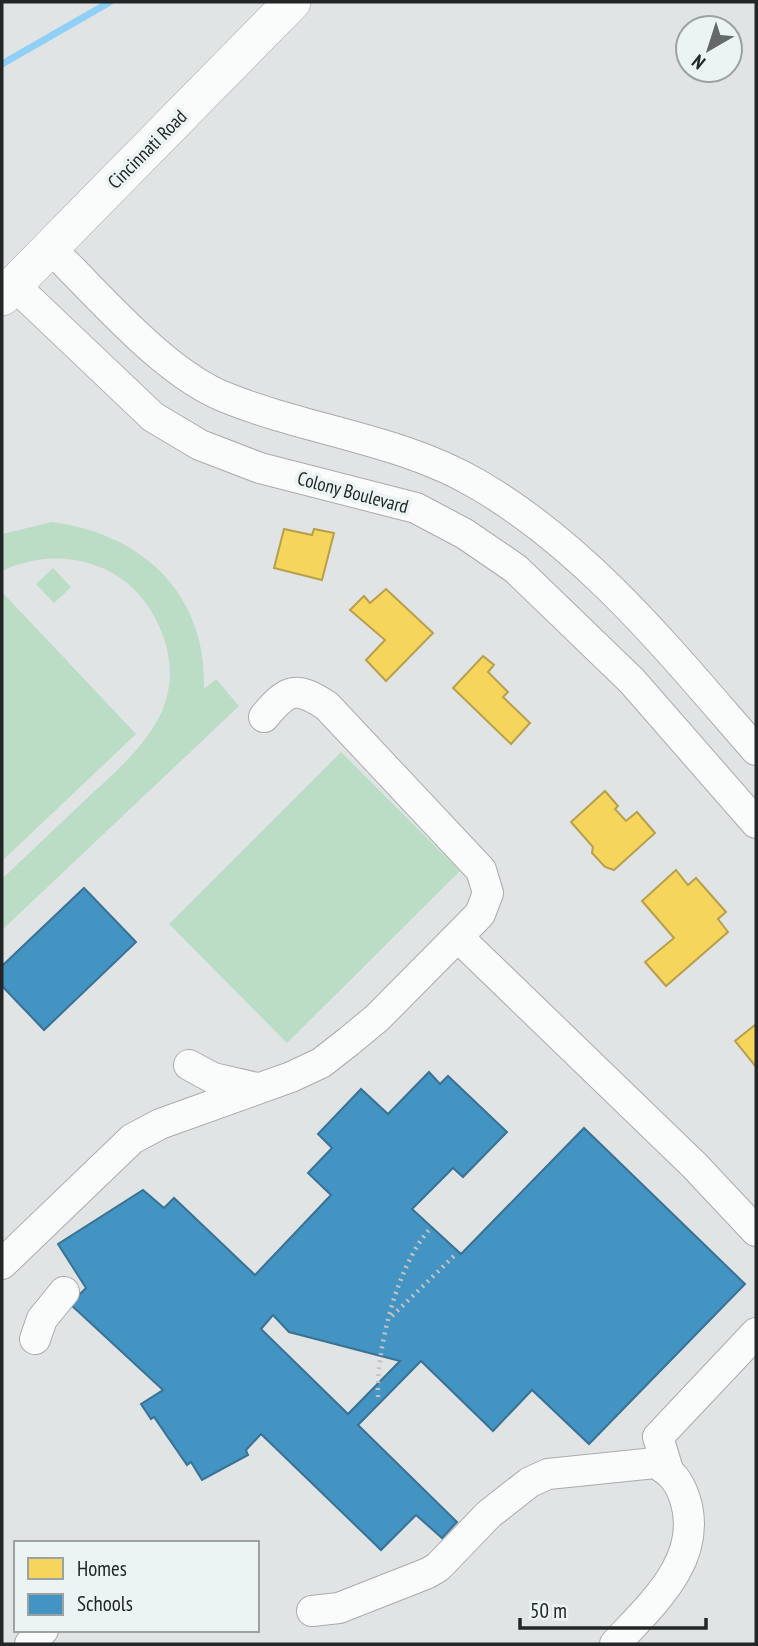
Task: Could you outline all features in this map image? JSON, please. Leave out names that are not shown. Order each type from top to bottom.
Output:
[{"type":"main road","name":"Cincinnati Road","points":[[8,291],[292,2]]},
{"type":"street","points":[[50,248],[161,356],[225,398],[417,456],[475,483],[527,516],[629,606],[756,750]]},
{"type":"street","name":"Colony Boulevard","points":[[8,291],[153,417],[200,445],[260,468],[416,508],[465,534],[516,569],[632,681],[756,822]]},
{"type":"street","points":[[2,1264],[132,1139],[160,1125],[321,1063],[377,1018],[458,937],[486,904],[488,893],[481,870],[327,706],[299,692],[285,694],[264,717]]},
{"type":"street","points":[[458,937],[695,1166],[756,1231]]},
{"type":"street","points":[[189,1065],[213,1078],[257,1088]]},
{"type":"street","points":[[189,1065],[213,1104]]},
{"type":"street","points":[[160,1125],[177,1111],[186,1098],[189,1065]]},
{"type":"street","points":[[35,1339],[42,1319],[64,1292]]},
{"type":"street","points":[[615,1644],[673,1576],[691,1531],[687,1504],[680,1483],[668,1469],[658,1437],[756,1334]]},
{"type":"street","points":[[312,1611],[339,1608],[428,1573],[438,1567],[509,1496],[548,1474],[655,1463],[668,1469]]},
{"type":"path","points":[[378,1397],[379,1355],[411,1256],[429,1230]]},
{"type":"path","points":[[391,1316],[454,1256]]},
{"type":"green space","points":[[52,522],[85,529],[115,540],[141,555],[163,574],[181,598],[194,625],[202,655],[204,689],[216,679],[239,706],[2,930],[2,879],[137,749],[152,730],[169,688],[169,663],[160,627],[140,596],[119,577],[91,564],[61,559],[31,561],[2,571],[2,534]]},
{"type":"green space","points":[[53,568],[71,587],[54,603],[36,584]]},
{"type":"green space","points":[[2,592],[136,734],[2,861]]},
{"type":"green space","points":[[341,752],[460,871],[287,1043],[169,924]]},
{"type":"building: Homes","points":[[284,529],[312,535],[314,529],[334,533],[322,580],[274,568]]},
{"type":"building: Homes","points":[[386,589],[433,633],[386,681],[366,660],[385,640],[350,610],[364,596],[370,603]]},
{"type":"building: Homes","points":[[483,656],[494,665],[488,672],[508,692],[503,697],[530,723],[511,744],[453,688]]},
{"type":"building: Homes","points":[[605,791],[618,806],[615,809],[626,821],[637,812],[655,833],[614,870],[605,867],[592,853],[593,847],[571,822]]},
{"type":"building: Homes","points":[[676,870],[688,885],[696,878],[726,912],[718,919],[728,932],[666,986],[645,962],[674,938],[642,901]]},
{"type":"building: Homes","points":[[756,1024],[756,1067],[735,1041]]},
{"type":"building: Schools","points":[[84,888],[136,942],[44,1030],[2,986],[2,966]]},
{"type":"building: Schools","points":[[429,1072],[440,1084],[448,1076],[507,1132],[463,1177],[453,1168],[412,1209],[461,1254],[584,1128],[745,1284],[589,1444],[532,1390],[493,1431],[421,1361],[358,1425],[457,1522],[442,1538],[416,1515],[381,1550],[261,1434],[246,1450],[248,1455],[202,1480],[191,1462],[187,1465],[154,1417],[151,1419],[141,1404],[163,1390],[70,1304],[86,1288],[58,1244],[143,1190],[164,1208],[174,1198],[255,1275],[331,1195],[308,1173],[332,1148],[318,1134],[361,1089],[388,1114]],"holes":[[[273,1315],[289,1332],[400,1361],[348,1414],[261,1329]]]},
{"type":"waterway","points":[[2,64],[110,2]]}]
